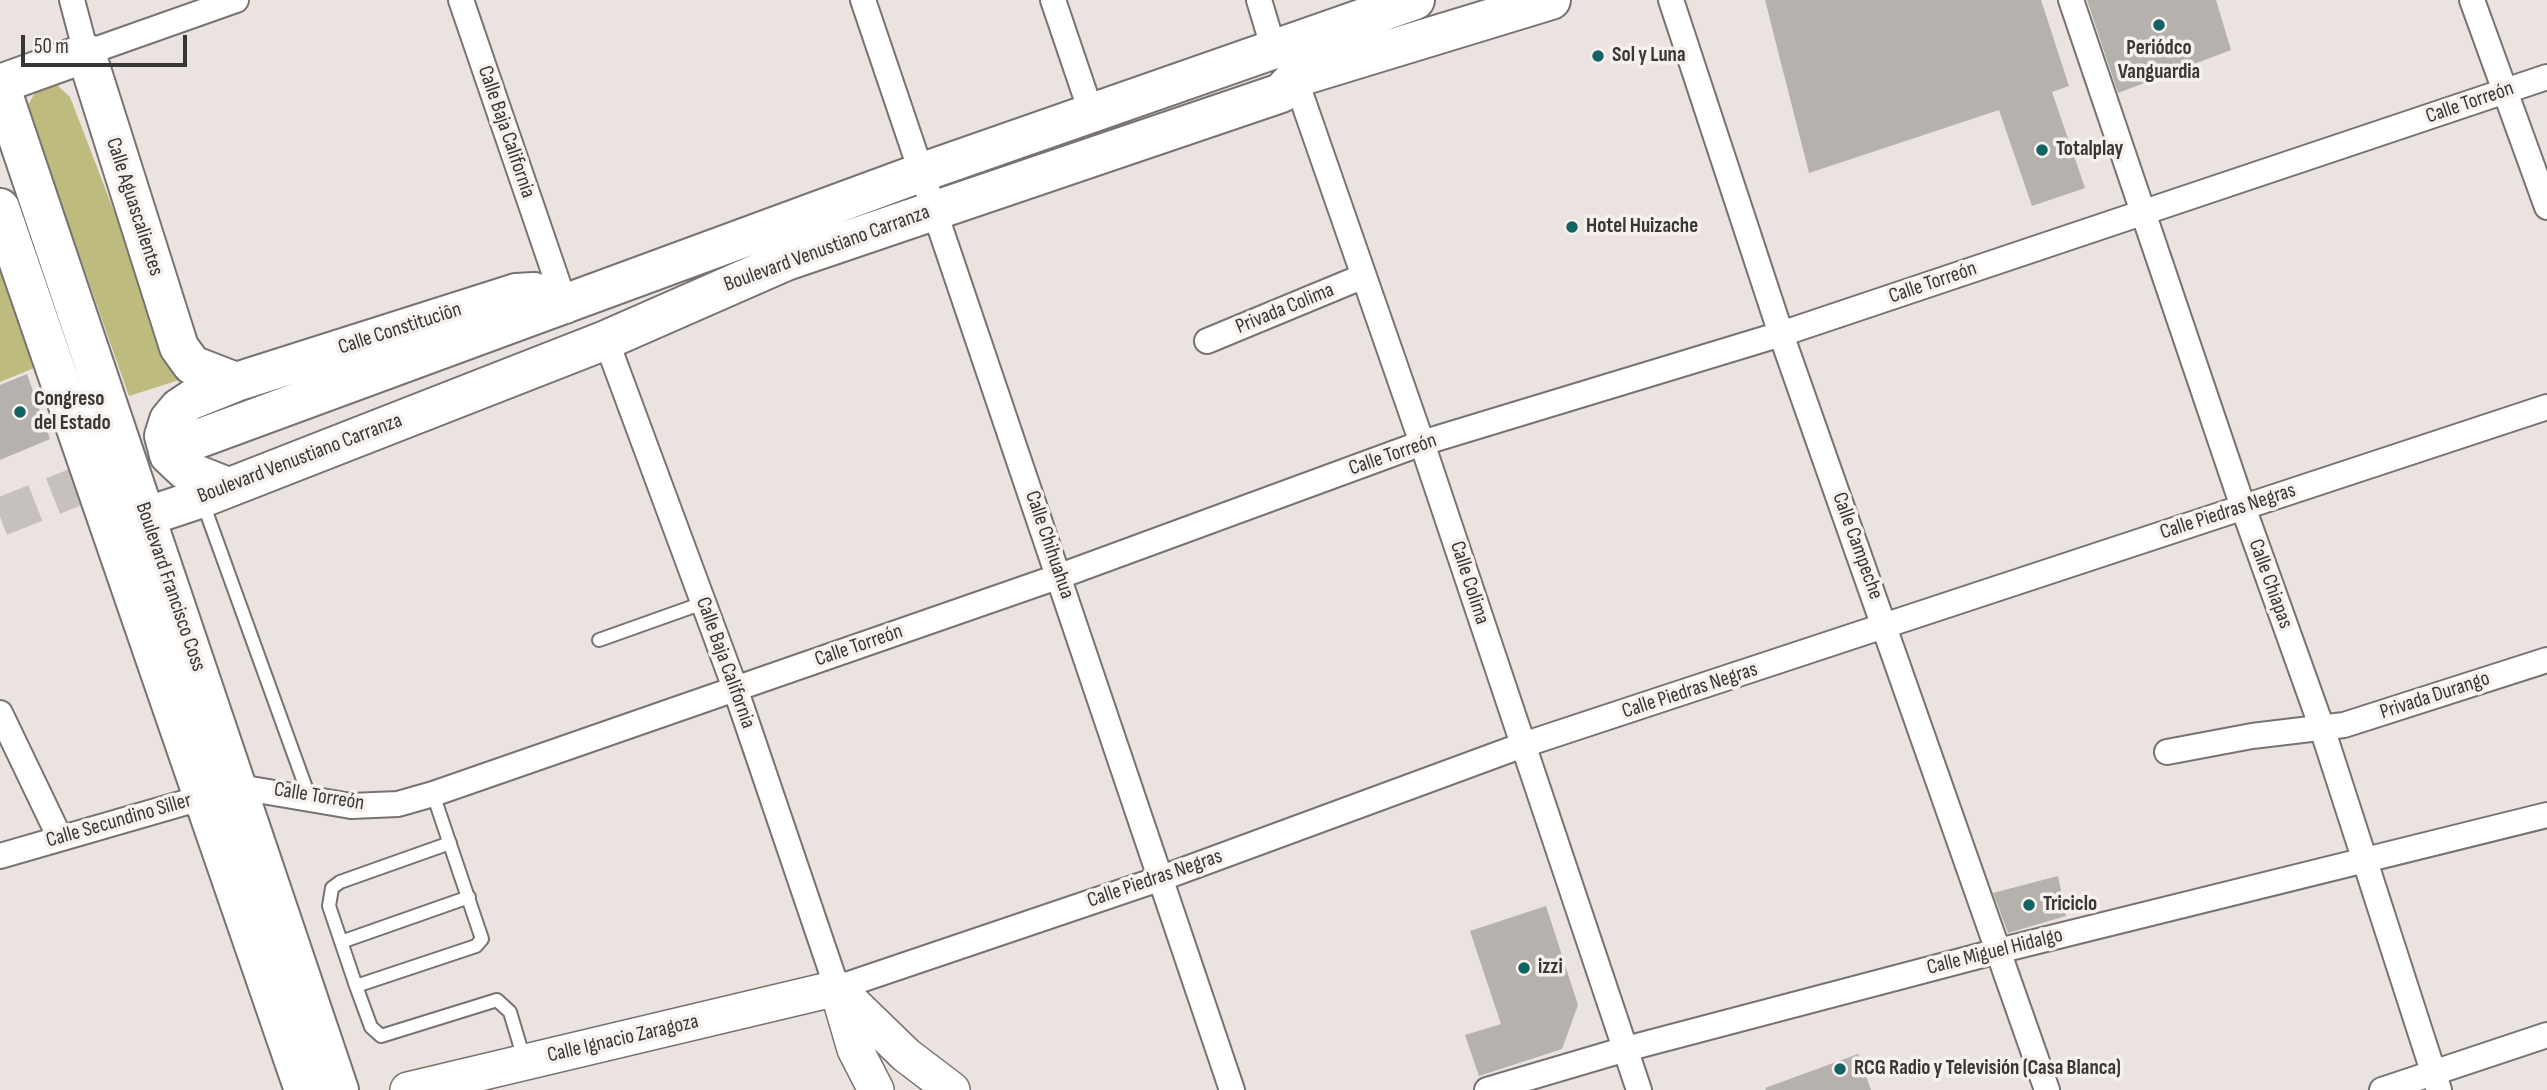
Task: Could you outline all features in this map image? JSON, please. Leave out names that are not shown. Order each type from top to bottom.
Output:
[{"type":"main road","name":"Boulevard Venustiano Carranza","points":[[1284,64],[1415,0]]},
{"type":"main road","name":"Boulevard Venustiano Carranza","points":[[184,444],[1091,112],[1550,0]]},
{"type":"main road","points":[[0,84],[86,53]]},
{"type":"main road","name":"Calle Aguascalientes","points":[[86,53],[179,348],[192,365],[236,382]]},
{"type":"main road","name":"Boulevard Venustiano Carranza","points":[[129,523],[606,340],[786,261],[1281,93],[1284,64]]},
{"type":"main road","name":"Boulevard Francisco Coss","points":[[0,84],[129,523],[222,791],[339,1090]]},
{"type":"main road","name":"Boulevard Francisco Coss","points":[[0,208],[129,523]]},
{"type":"main road","name":"Calle Constituciôn","points":[[215,492],[169,455],[164,436],[169,420],[179,408],[236,382],[516,293],[534,292],[565,304]]},
{"type":"main road","name":"Boulevard Francisco Coss","points":[[222,791],[304,1090]]},
{"type":"main road","points":[[837,988],[855,1049],[873,1088]]},
{"type":"main road","points":[[837,988],[906,1055],[952,1090]]},
{"type":"main road","name":"Calle Ignacio Zaragoza","points":[[408,1090],[837,988]]},
{"type":"street","name":"Calle Aguascalientes","points":[[72,0],[86,53]]},
{"type":"street","points":[[86,53],[236,0]]},
{"type":"street","name":"Calle Baja California","points":[[461,0],[565,304]]},
{"type":"street","name":"Calle Chihuahua","points":[[863,0],[1232,1090]]},
{"type":"street","points":[[1054,0],[1091,112]]},
{"type":"street","name":"Calle Colima","points":[[1259,0],[1364,276],[1639,1090]]},
{"type":"street","name":"Calle Campeche","points":[[1671,0],[1781,334],[2047,1090]]},
{"type":"street","name":"Calle Chiapas","points":[[2071,0],[2243,507],[2322,728],[2436,1081]]},
{"type":"street","points":[[2472,0],[2547,207]]},
{"type":"street","name":"Calle Torreón","points":[[222,791],[270,789],[310,799],[374,806],[433,794],[1060,576],[1422,443],[1781,334],[2547,77]]},
{"type":"street","name":"Privada Colima","points":[[1207,341],[1364,276]]},
{"type":"street","name":"Calle Baja California","points":[[606,340],[735,688],[837,988]]},
{"type":"street","name":"Calle Piedras Negras","points":[[837,988],[1162,878],[1524,745],[2547,407]]},
{"type":"street","name":"Privada Durango","points":[[2167,752],[2252,736],[2322,728],[2376,715],[2547,660]]},
{"type":"street","points":[[0,713],[60,838]]},
{"type":"street","name":"Calle Secundino Siller","points":[[0,856],[222,791]]},
{"type":"street","name":"Calle Miguel Hidalgo","points":[[1488,1090],[1626,1049],[1998,951],[2547,815]]},
{"type":"street","points":[[2382,1090],[2436,1081],[2547,1035]]},
{"type":"lane","points":[[215,492],[310,799]]},
{"type":"lane","points":[[598,640],[703,603]]},
{"type":"lane","points":[[356,986],[477,946],[483,933],[433,794]]},
{"type":"lane","points":[[450,843],[340,882],[332,888],[329,906],[356,986],[371,1027],[381,1036],[497,1000],[505,1004],[509,1012],[526,1062]]},
{"type":"lane","points":[[341,942],[469,897]]},
{"type":"shaded area","points":[[57,85],[70,97],[179,380],[129,396],[27,107],[38,87]]},
{"type":"shaded area","points":[[0,268],[39,366],[0,382]]},
{"type":"building","points":[[1765,0],[2041,0],[2069,86],[2052,92],[2085,188],[2032,206],[1999,110],[1809,173]]},
{"type":"building","name":"Periódco Vanguardia","points":[[2087,0],[2216,0],[2231,50],[2118,93]]},
{"type":"building","name":"Congreso del Estado","points":[[27,374],[50,439],[0,460],[0,385]]},
{"type":"building","name":"Triciclo","points":[[2058,876],[2066,916],[2008,933],[1993,893]]},
{"type":"building","name":"izzi","points":[[1546,906],[1578,1005],[1562,1049],[1479,1076],[1465,1035],[1501,1024],[1470,931]]},
{"type":"building","name":"RCG Radio y Televisión (Casa Blanca)","points":[[1858,1054],[1871,1090],[1765,1088]]},
{"type":"tunnel","points":[[0,517],[184,444]]},
{"type":"place","name":"Periódco Vanguardia","points":[[2159,25]]},
{"type":"place","name":"Sol y Luna","points":[[1598,56]]},
{"type":"place","name":"Totalplay","points":[[2042,150]]},
{"type":"place","name":"Hotel Huizache","points":[[1572,227]]},
{"type":"place","name":"Congreso del Estado","points":[[20,412]]},
{"type":"place","name":"Triciclo","points":[[2029,905]]},
{"type":"place","name":"izzi","points":[[1524,968]]},
{"type":"place","name":"RCG Radio y Televisión (Casa Blanca)","points":[[1840,1069]]}]
